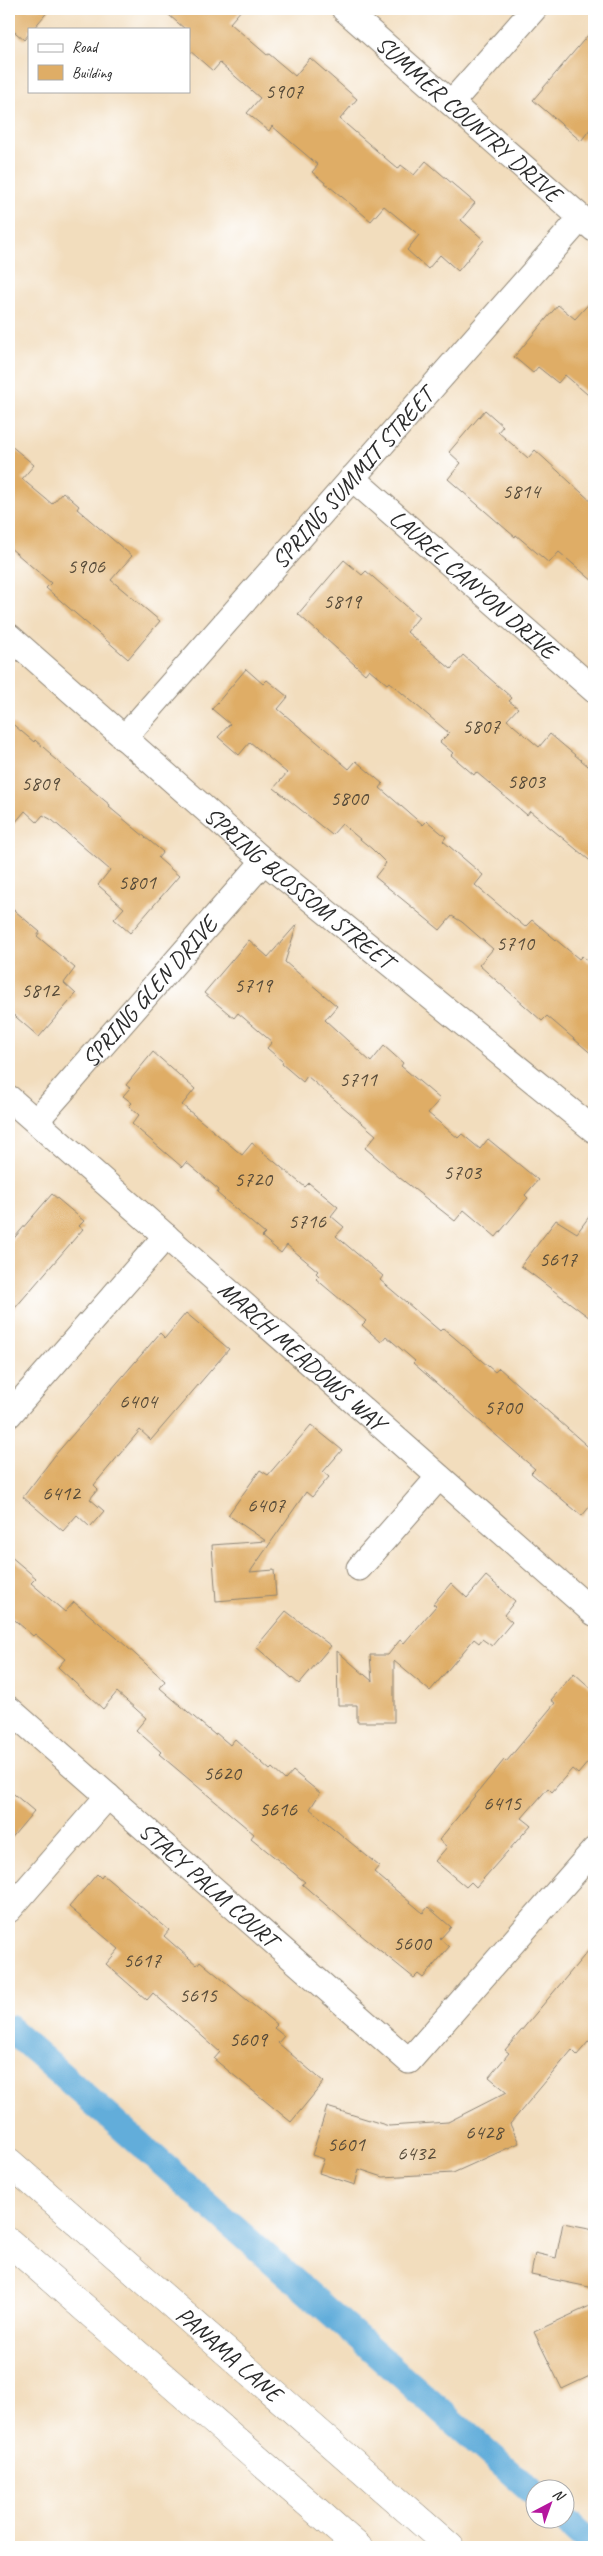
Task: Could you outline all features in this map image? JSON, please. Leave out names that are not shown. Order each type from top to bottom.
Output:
[{"type":"main road","name":"PANAMA LANE","points":[[9,2162],[450,2547]]},
{"type":"main road","points":[[9,2242],[358,2547]]},
{"type":"street","name":"SUMMER COUNTRY DRIVE","points":[[344,9],[588,224]]},
{"type":"street","points":[[451,103],[534,9]]},
{"type":"street","name":"SPRING SUMMIT STREET","points":[[124,738],[352,478],[588,224]]},
{"type":"street","name":"LAUREL CANYON DRIVE","points":[[352,478],[594,690]]},
{"type":"street","name":"SPRING BLOSSOM STREET","points":[[9,636],[264,861],[594,1130]]},
{"type":"street","name":"SPRING GLEN DRIVE","points":[[36,1121],[264,861]]},
{"type":"street","name":"MARCH MEADOWS WAY","points":[[9,1098],[594,1613]]},
{"type":"street","points":[[9,1415],[166,1236]]},
{"type":"street","points":[[359,1568],[439,1476]]},
{"type":"street","name":"STACY PALM COURT","points":[[9,1709],[409,2061],[594,1850]]},
{"type":"street","points":[[9,1910],[108,1796]]},
{"type":"building","points":[[9,9],[50,9],[34,28],[28,28],[28,35],[24,40],[9,27]]},
{"type":"building","points":[[162,9],[242,9],[230,23],[267,55],[269,54],[295,76],[310,58],[357,99],[340,119],[398,169],[401,165],[414,175],[426,161],[475,203],[461,220],[484,240],[458,271],[440,255],[428,269],[407,250],[419,235],[384,206],[371,221],[312,172],[318,165],[272,126],[269,131],[247,113],[260,98],[220,63],[213,71],[190,51],[190,28],[184,28]]},
{"type":"building","points":[[594,28],[594,124],[581,141],[533,100]]},
{"type":"building","points":[[594,298],[594,400],[565,375],[558,383],[538,367],[533,373],[514,357],[558,305],[575,319]]},
{"type":"building","points":[[485,410],[503,426],[498,432],[528,458],[535,450],[594,504],[594,582],[559,552],[549,563],[516,535],[515,537],[448,479],[461,463],[449,452]]},
{"type":"building","points":[[9,444],[34,465],[22,479],[52,504],[63,492],[79,506],[77,509],[132,556],[111,580],[160,621],[128,659],[46,588],[51,583],[9,547]]},
{"type":"building","points":[[344,560],[362,575],[366,571],[419,617],[407,632],[451,669],[463,655],[512,698],[509,701],[518,708],[507,720],[539,747],[550,734],[594,771],[594,864],[530,811],[527,815],[476,772],[474,775],[451,755],[453,753],[440,742],[449,733],[389,682],[387,684],[369,669],[365,674],[298,614]]},
{"type":"building","points":[[246,669],[263,684],[267,680],[288,697],[278,709],[349,769],[356,761],[383,784],[380,788],[423,825],[427,821],[446,837],[443,841],[483,875],[475,885],[525,927],[532,920],[579,959],[582,956],[594,967],[594,1056],[547,1016],[542,1021],[479,965],[493,949],[462,922],[452,916],[440,930],[375,877],[386,863],[372,849],[342,824],[332,835],[274,788],[287,773],[250,742],[239,755],[218,737],[230,724],[212,709]]},
{"type":"building","points":[[9,721],[34,742],[35,740],[50,755],[110,805],[109,807],[163,852],[158,858],[179,876],[130,933],[114,919],[124,908],[98,885],[110,870],[52,820],[43,815],[37,822],[25,811],[9,830]]},
{"type":"building","points":[[9,906],[40,932],[37,936],[75,968],[64,983],[76,994],[39,1037],[9,1011]]},
{"type":"building","points":[[297,924],[285,962],[337,1006],[325,1020],[371,1062],[384,1046],[403,1063],[401,1066],[440,1099],[428,1113],[458,1138],[462,1134],[480,1149],[488,1139],[538,1180],[525,1195],[528,1198],[496,1237],[464,1210],[455,1221],[400,1178],[365,1148],[376,1135],[307,1076],[303,1082],[282,1064],[283,1062],[267,1048],[272,1042],[238,1013],[234,1018],[204,993],[249,940],[268,957]]},
{"type":"building","points":[[153,1052],[195,1089],[182,1105],[242,1155],[252,1143],[305,1187],[309,1183],[338,1207],[331,1216],[344,1227],[336,1236],[383,1276],[380,1280],[440,1331],[443,1328],[495,1372],[499,1368],[594,1452],[594,1501],[582,1516],[531,1473],[535,1469],[413,1363],[415,1361],[386,1336],[381,1342],[362,1325],[366,1321],[316,1279],[319,1276],[316,1273],[318,1271],[287,1245],[281,1253],[262,1237],[265,1234],[217,1193],[219,1190],[186,1162],[182,1167],[132,1124],[139,1115],[129,1106],[132,1103],[123,1096],[130,1088],[126,1085]]},
{"type":"building","points":[[52,1194],[84,1221],[79,1226],[83,1229],[9,1315],[9,1244]]},
{"type":"building","points":[[594,1210],[594,1321],[521,1266],[556,1220],[577,1233]]},
{"type":"building","points":[[186,1313],[229,1349],[151,1440],[140,1430],[94,1485],[98,1489],[90,1499],[104,1511],[90,1527],[77,1515],[63,1531],[23,1497],[56,1454],[160,1333],[165,1338]]},
{"type":"building","points":[[311,1425],[342,1450],[323,1472],[329,1477],[312,1497],[306,1492],[250,1572],[274,1570],[276,1596],[216,1601],[212,1545],[266,1541],[228,1515],[260,1470],[268,1475]]},
{"type":"building","points":[[9,1555],[36,1578],[31,1583],[65,1612],[74,1602],[117,1638],[165,1681],[160,1688],[215,1735],[216,1733],[230,1745],[235,1739],[270,1770],[272,1768],[285,1780],[293,1771],[320,1793],[310,1809],[379,1866],[374,1872],[423,1913],[428,1907],[451,1927],[440,1939],[449,1947],[423,1978],[418,1974],[414,1978],[350,1926],[302,1884],[305,1882],[251,1838],[254,1834],[159,1754],[161,1752],[136,1730],[146,1718],[117,1692],[103,1709],[58,1667],[65,1659],[35,1634],[33,1636],[9,1615]]},
{"type":"building","points":[[486,1576],[515,1601],[504,1615],[512,1622],[492,1646],[482,1639],[479,1643],[474,1639],[430,1691],[394,1661],[394,1722],[357,1722],[357,1705],[338,1705],[337,1651],[372,1681],[370,1655],[388,1655],[400,1640],[404,1643],[436,1606],[433,1604],[451,1583],[467,1598]]},
{"type":"building","points":[[286,1611],[331,1646],[299,1684],[256,1647]]},
{"type":"building","points":[[574,1673],[594,1691],[594,1755],[578,1774],[572,1769],[552,1792],[548,1788],[522,1818],[531,1825],[476,1887],[471,1882],[466,1887],[435,1861],[447,1847],[439,1840],[504,1760],[506,1762],[555,1703],[551,1700]]},
{"type":"building","points":[[9,1790],[34,1811],[9,1841]]},
{"type":"building","points":[[97,1874],[101,1878],[103,1875],[169,1930],[164,1936],[197,1965],[200,1961],[277,2025],[274,2028],[284,2036],[278,2043],[324,2082],[291,2122],[214,2059],[220,2052],[153,1993],[147,2000],[106,1964],[119,1949],[69,1907]]},
{"type":"building","points":[[594,1944],[594,2035],[577,2055],[572,2050],[510,2124],[519,2143],[453,2173],[383,2177],[359,2169],[355,2185],[319,2173],[324,2159],[312,2155],[327,2107],[389,2126],[448,2122],[507,2092],[489,2077],[509,2053],[505,2050]]},
{"type":"building","points":[[563,2223],[594,2229],[594,2288],[531,2275],[535,2253],[556,2258]]},
{"type":"building","points":[[594,2304],[594,2374],[562,2389],[534,2332]]},
{"type":"waterway","points":[[9,2028],[526,2486]]},
{"type":"waterway","points":[[573,2528],[594,2547]]}]
